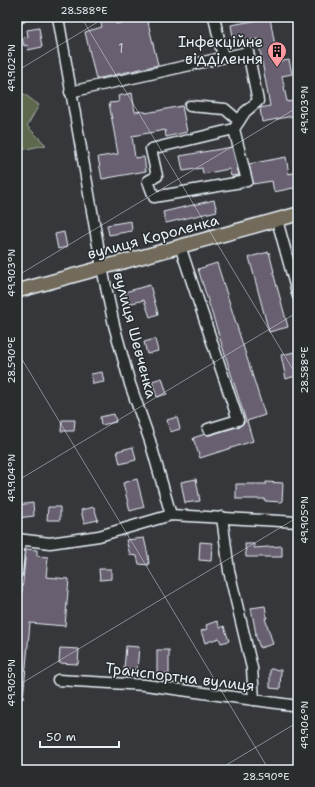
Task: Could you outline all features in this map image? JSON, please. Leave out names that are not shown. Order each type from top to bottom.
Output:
[{"type":"main road","name":"вулиця Короленка","points":[[17,291],[298,214]]},
{"type":"street","points":[[17,18],[21,17]]},
{"type":"street","name":"вулиця Шевченка","points":[[58,17],[70,92],[114,326],[130,384],[150,441],[171,515]]},
{"type":"street","points":[[214,17],[224,57]]},
{"type":"street","points":[[70,92],[248,52],[258,101],[245,112],[237,125],[151,149],[157,176],[148,181],[154,197],[247,181],[237,125],[225,109],[190,106]]},
{"type":"street","points":[[277,220],[298,296]]},
{"type":"street","points":[[180,246],[238,420],[208,429]]},
{"type":"street","points":[[17,573],[19,539],[50,543],[99,536],[171,515],[298,522]]},
{"type":"street","points":[[222,517],[229,571],[252,668],[254,700]]},
{"type":"street","name":"Транспортна вулиця","points":[[58,680],[145,685],[298,706]]},
{"type":"green space","points":[[17,93],[24,94],[39,105],[27,126],[46,145],[21,150],[17,153]]},
{"type":"building","points":[[99,17],[115,17],[116,24],[147,18],[158,65],[96,79],[85,32],[102,27]]},
{"type":"building","name":"Інфекційне відділення","points":[[270,18],[278,62],[289,60],[292,74],[282,76],[287,102],[298,100],[298,115],[262,122],[260,108],[270,106],[258,39],[234,43],[231,25]]},
{"type":"building","points":[[39,28],[42,47],[28,50],[27,45],[24,46],[22,38],[28,37],[27,30]]},
{"type":"building","points":[[132,93],[135,112],[142,111],[146,113],[182,106],[187,132],[166,137],[165,130],[132,136],[135,158],[144,157],[146,171],[102,179],[98,157],[118,154],[109,103],[119,102],[118,96]]},
{"type":"building","points":[[232,147],[239,175],[231,176],[229,169],[203,174],[202,168],[183,171],[180,156]]},
{"type":"building","points":[[286,157],[289,174],[298,172],[298,187],[274,192],[272,181],[253,184],[249,164]]},
{"type":"building","points":[[214,200],[217,211],[166,223],[163,212]]},
{"type":"building","points":[[131,221],[132,231],[109,235],[107,225]]},
{"type":"building","points":[[64,232],[67,247],[58,249],[55,234]]},
{"type":"building","points":[[269,252],[288,327],[269,332],[249,257]]},
{"type":"building","points":[[217,263],[265,415],[247,421],[253,441],[200,458],[193,438],[205,434],[210,435],[240,426],[246,421],[198,269]]},
{"type":"building","points":[[150,285],[158,314],[150,317],[144,300],[128,304],[125,292]]},
{"type":"building","points":[[155,339],[158,351],[147,354],[144,342]]},
{"type":"building","points":[[295,352],[298,364],[298,375],[286,379],[281,355]]},
{"type":"building","points":[[102,372],[104,382],[93,384],[91,374]]},
{"type":"building","points":[[162,378],[167,394],[157,397],[152,381]]},
{"type":"building","points":[[114,414],[116,422],[101,425],[100,417]]},
{"type":"building","points":[[177,417],[180,429],[170,432],[167,420]]},
{"type":"building","points":[[62,420],[75,420],[74,431],[61,431]]},
{"type":"building","points":[[133,447],[136,460],[120,464],[117,451]]},
{"type":"building","points":[[137,479],[144,507],[130,511],[123,483]]},
{"type":"building","points":[[196,479],[200,501],[185,503],[181,482]]},
{"type":"building","points":[[266,482],[283,483],[282,502],[265,501],[265,499],[236,499],[236,484],[266,484]]},
{"type":"building","points":[[33,503],[34,516],[17,518],[17,505]]},
{"type":"building","points":[[48,507],[60,507],[60,520],[47,520]]},
{"type":"building","points":[[94,507],[98,520],[84,523],[81,510]]},
{"type":"building","points":[[144,538],[149,565],[139,564],[137,556],[130,555],[126,540]]},
{"type":"building","points":[[200,542],[212,543],[211,561],[199,560]]},
{"type":"building","points":[[245,544],[254,544],[254,548],[282,546],[282,557],[246,557]]},
{"type":"building","points":[[26,549],[37,550],[37,556],[48,557],[46,577],[69,579],[65,626],[30,623],[23,699],[17,698],[17,644]]},
{"type":"building","points":[[99,569],[111,569],[111,579],[100,580]]},
{"type":"building","points":[[265,606],[267,618],[265,618],[273,644],[260,648],[255,634],[251,608]]},
{"type":"building","points":[[217,621],[220,628],[224,626],[229,641],[221,643],[219,638],[205,643],[201,631],[207,629],[206,625]]},
{"type":"building","points":[[126,646],[139,647],[137,670],[124,669]]},
{"type":"building","points":[[60,648],[79,649],[78,664],[59,663]]},
{"type":"building","points":[[157,650],[169,650],[169,674],[157,674]]},
{"type":"building","points":[[270,669],[281,670],[280,689],[270,688]]},
{"type":"place","name":"Інфекційне відділення","points":[[277,68]]}]
